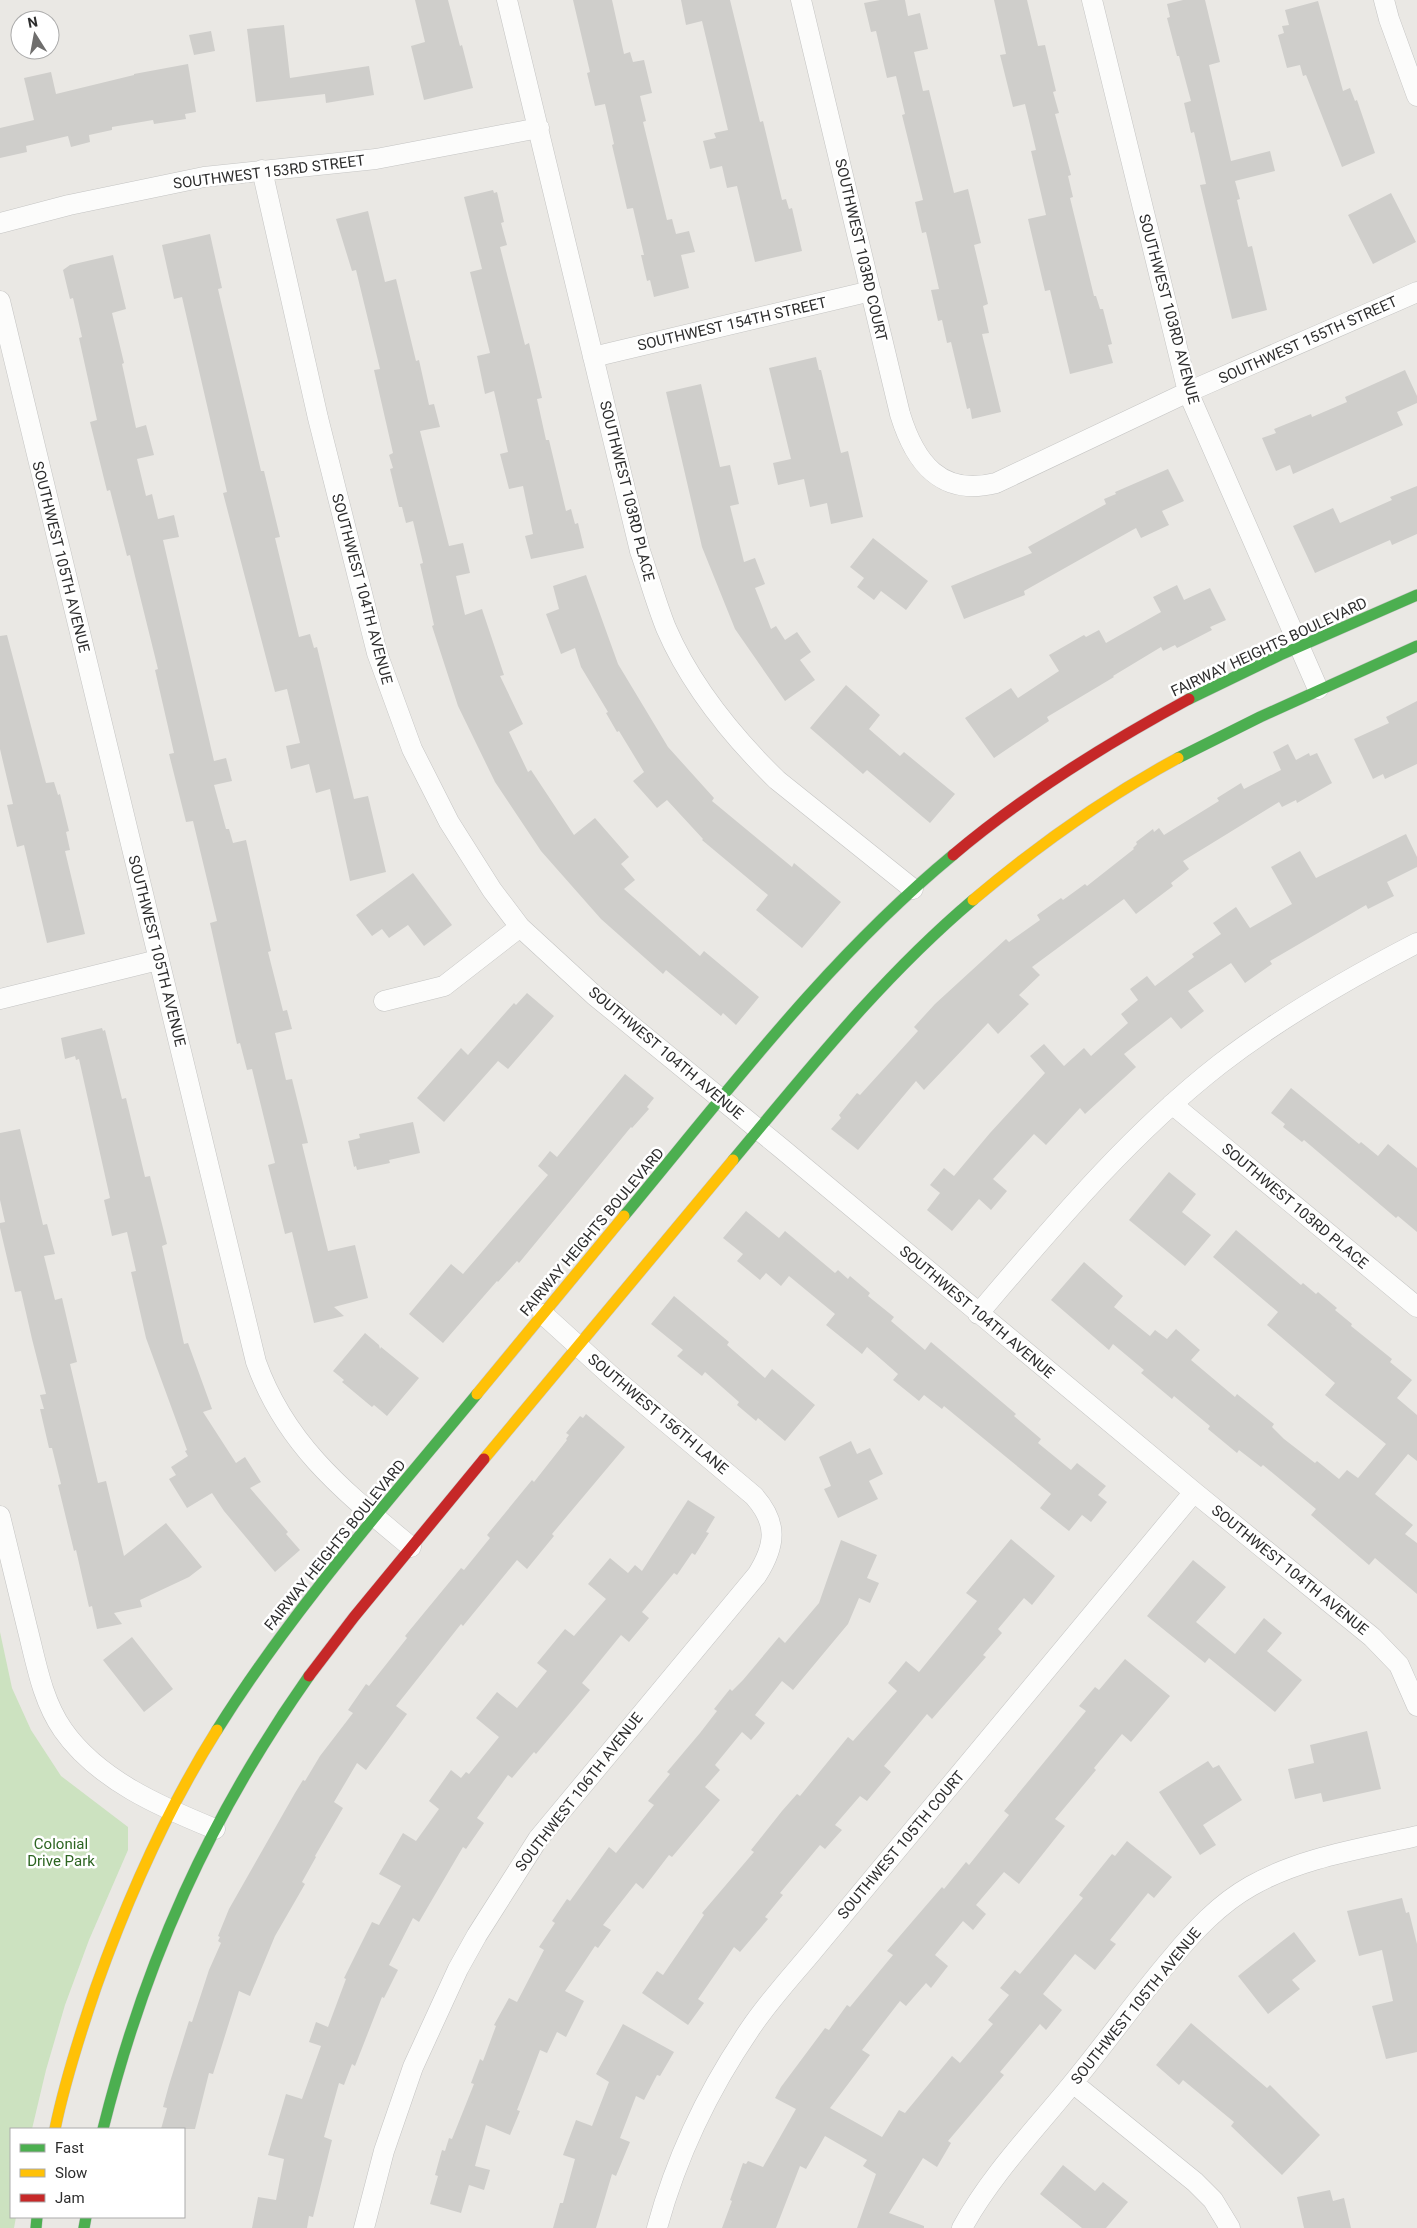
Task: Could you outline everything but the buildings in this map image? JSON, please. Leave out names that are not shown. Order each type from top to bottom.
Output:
[{"type":"street","name":"SOUTHWEST 103RD PLACE","points":[[507,0],[640,551],[666,628],[689,670],[728,727],[777,780],[913,889]]},
{"type":"street","name":"SOUTHWEST 103RD COURT","points":[[801,0],[906,434],[922,462],[934,474],[950,483]]},
{"type":"street","name":"SOUTHWEST 103RD AVENUE","points":[[1092,0],[1188,392],[1318,688]]},
{"type":"street","points":[[1384,0],[1417,96]]},
{"type":"street","name":"SOUTHWEST 153RD STREET","points":[[0,223],[69,205],[170,183],[262,170],[340,164],[415,153],[539,128]]},
{"type":"street","name":"SOUTHWEST 104TH AVENUE","points":[[262,170],[318,418],[368,622],[382,669],[412,749],[433,792],[480,873],[520,927],[594,995],[1194,1492],[1372,1636],[1398,1664],[1417,1706]]},
{"type":"street","name":"SOUTHWEST 154TH STREET","points":[[593,357],[871,291]]},
{"type":"street","name":"SOUTHWEST 155TH STREET","points":[[950,483],[965,486],[982,486],[996,483],[1188,392],[1417,292]]},
{"type":"street","name":"SOUTHWEST 105TH AVENUE","points":[[0,301],[158,960],[206,1150],[252,1348],[261,1376],[284,1420],[302,1445],[335,1483],[411,1547]]},
{"type":"street","name":"FAIRWAY HEIGHTS BOULEVARD","points":[[54,2128],[73,2058],[111,1944],[148,1857],[170,1810],[200,1756],[252,1676],[304,1604],[375,1517],[720,1099],[827,973],[913,889],[974,837],[1052,780],[1200,694],[1417,595]]},
{"type":"street","points":[[103,2128],[128,2038],[160,1947],[193,1872],[258,1753],[299,1689],[411,1547],[852,1016],[958,912],[1015,865],[1081,817],[1165,765],[1238,726],[1318,688],[1417,646]]},
{"type":"street","points":[[384,1001],[444,986],[520,927]]},
{"type":"street","points":[[978,1314],[1071,1205],[1172,1104],[1221,1063],[1278,1024],[1340,984],[1417,943]]},
{"type":"street","points":[[0,999],[158,960]]},
{"type":"street","name":"SOUTHWEST 103RD PLACE","points":[[1172,1104],[1417,1307]]},
{"type":"street","name":"SOUTHWEST 156TH LANE","points":[[543,1314],[609,1374],[746,1488],[770,1518]]},
{"type":"street","name":"SOUTHWEST 105TH COURT","points":[[657,2228],[682,2153],[716,2087],[750,2028],[1194,1492]]},
{"type":"street","points":[[0,1518],[38,1670],[57,1720],[71,1740],[98,1765],[135,1791],[170,1810],[215,1829]]},
{"type":"street","name":"SOUTHWEST 106TH AVENUE","points":[[364,2228],[384,2151],[413,2067],[458,1970],[477,1935],[538,1839],[757,1575],[766,1558],[771,1542],[770,1518]]},
{"type":"street","name":"SOUTHWEST 105TH AVENUE","points":[[962,2228],[1006,2163],[1073,2083],[1142,1993],[1190,1937],[1220,1907],[1236,1895],[1264,1879],[1312,1860],[1417,1836]]},
{"type":"street","points":[[1073,2083],[1195,2182],[1216,2204],[1230,2228]]},
{"type":"green space","name":"Colonial Drive Park","points":[[0,1632],[12,1688],[31,1730],[61,1776],[128,1827],[128,1850],[89,1940],[65,2005],[46,2070],[32,2128],[10,2128],[10,2218],[16,2218],[14,2228],[0,2228]]},
{"type":"traffic: fast","points":[[1189,699],[1280,655],[1417,595]]},
{"type":"traffic: fast","points":[[1178,758],[1260,717],[1417,646]]},
{"type":"traffic: fast","points":[[624,1216],[741,1074],[821,982],[907,895],[953,855]]},
{"type":"traffic: fast","points":[[733,1160],[818,1058],[877,992],[908,960],[973,900]]},
{"type":"traffic: fast","points":[[217,1730],[308,1600],[477,1394]]},
{"type":"traffic: fast","points":[[103,2128],[139,2007],[160,1949],[184,1893],[211,1837],[241,1783],[273,1729],[309,1676]]},
{"type":"traffic: fast","points":[[36,2228],[37,2218]]},
{"type":"traffic: fast","points":[[84,2228],[86,2218]]},
{"type":"traffic: slow","points":[[973,900],[1046,842],[1097,806],[1178,758]]},
{"type":"traffic: slow","points":[[484,1459],[733,1160]]},
{"type":"traffic: slow","points":[[477,1394],[624,1216]]},
{"type":"traffic: slow","points":[[55,2128],[63,2093],[79,2040],[121,1920],[165,1823],[217,1730]]},
{"type":"traffic: jam","points":[[953,855],[1009,811],[1067,771],[1189,699]]},
{"type":"traffic: jam","points":[[309,1676],[354,1617],[484,1459]]}]
